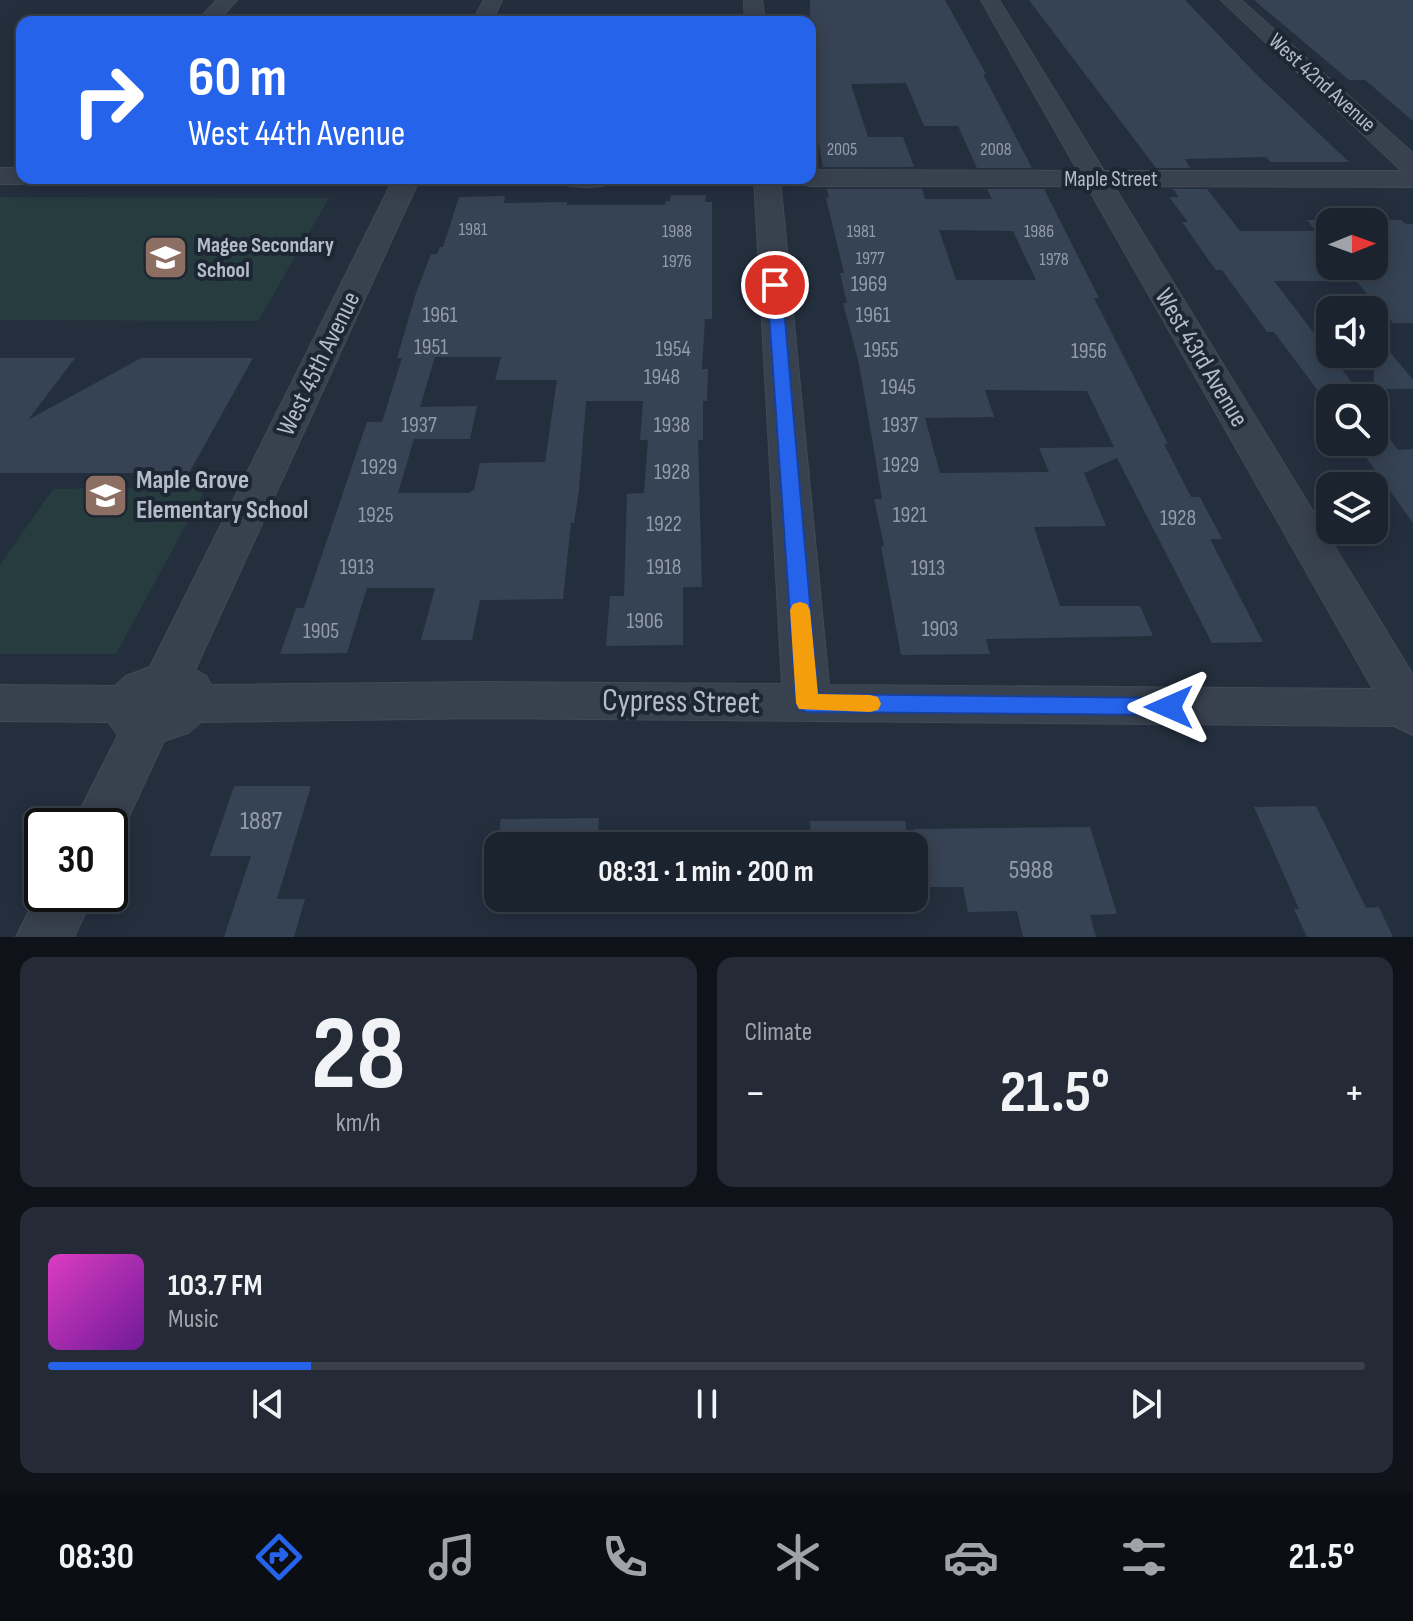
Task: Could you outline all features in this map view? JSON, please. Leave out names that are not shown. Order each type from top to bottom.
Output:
[{"type":"street","points":[[212,16],[228,0]]},
{"type":"street","name":"West 43rd Avenue","points":[[990,0],[1411,710]]},
{"type":"street","name":"West 42nd Avenue","points":[[1230,0],[1413,167]]},
{"type":"street","name":"Maple Street","points":[[816,178],[1413,179]]},
{"type":"street","name":"West 45th Avenue","points":[[107,808],[404,184]]},
{"type":"street","points":[[767,184],[807,703]]},
{"type":"street","name":"Cypress Street","points":[[0,703],[486,700],[1411,710]]},
{"type":"street","points":[[45,937],[57,912]]},
{"type":"green space","name":"Magee Secondary School","points":[[0,197],[329,198],[258,321],[0,320]]},
{"type":"green space","points":[[207,486],[116,654],[0,654],[0,565],[53,489]]},
{"type":"building","points":[[810,0],[945,0],[1032,168],[977,168],[958,126],[924,126],[906,83],[851,84],[868,137],[903,137],[914,167],[823,167],[816,129],[816,16],[810,16]]},
{"type":"building","points":[[1029,0],[1185,0],[1258,76],[1349,162],[1271,162],[1266,157],[1185,159],[1190,168],[1156,168]]},
{"type":"building","points":[[1254,0],[1413,0],[1413,121],[1365,80],[1349,80]]},
{"type":"building","points":[[827,189],[922,189],[925,199],[992,199],[987,189],[1044,189],[1099,298],[1094,298],[1168,444],[1164,444],[1191,497],[1200,497],[1222,539],[1210,539],[1263,642],[1212,643],[1117,458],[1084,473],[1106,526],[1034,527],[1060,606],[1140,606],[1153,636],[986,639],[990,654],[901,655],[874,499],[882,499],[859,364],[843,303],[847,303],[840,273],[844,273],[826,198],[829,198]],"holes":[[[939,230],[1013,231],[1036,280],[956,280]],[[985,390],[1087,391],[1114,447],[1039,448],[1049,472],[940,473],[925,418],[994,417]]]},
{"type":"building","points":[[1173,189],[1207,189],[1240,231],[1316,231],[1316,280],[1388,280],[1388,220],[1413,224],[1413,323],[1393,323],[1388,317],[1388,296],[1369,296],[1356,281],[1274,281],[1316,336],[1316,368],[1341,368],[1353,384],[1316,384],[1316,388],[1274,332],[1267,332],[1222,270],[1216,270],[1182,222],[1188,222],[1169,197],[1179,197]]},
{"type":"building","points":[[671,195],[706,195],[705,202],[712,202],[712,319],[705,319],[702,369],[708,369],[707,401],[703,401],[703,440],[698,440],[702,587],[683,587],[683,645],[606,646],[610,596],[624,596],[627,494],[644,493],[648,440],[640,440],[643,401],[586,401],[579,490],[574,523],[571,523],[563,599],[480,600],[472,640],[421,640],[435,588],[367,588],[347,653],[280,654],[296,608],[304,608],[367,422],[382,422],[402,358],[397,358],[416,293],[431,254],[437,254],[443,247],[459,197],[505,196],[504,203],[567,202],[567,205],[665,205],[666,201],[670,201]],"holes":[[[435,357],[501,357],[495,380],[557,380],[545,462],[480,463],[474,490],[468,493],[398,493],[414,439],[470,439],[477,406],[420,407]]]},
{"type":"building","points":[[1307,220],[1316,220],[1316,231]]},
{"type":"building","points":[[1388,350],[1413,380],[1413,389],[1388,389],[1388,384],[1374,384],[1374,368],[1388,368]]},
{"type":"building","points":[[0,358],[75,358],[28,420],[141,358],[253,358],[189,473],[0,473]]},
{"type":"building","points":[[1388,437],[1398,450],[1413,449],[1413,523],[1388,488],[1388,472],[1376,472],[1365,456],[1388,456]]},
{"type":"building","points":[[234,786],[311,786],[277,899],[305,899],[294,937],[224,937],[251,856],[210,856]]},
{"type":"building","points":[[1316,806],[1366,908],[1379,907],[1393,937],[1307,937],[1294,909],[1299,909],[1254,807]]},
{"type":"building","points":[[599,818],[598,832],[499,832],[501,819]]},
{"type":"building","points":[[810,821],[905,821],[907,832],[811,832]]},
{"type":"building","points":[[1090,827],[1117,914],[1090,915],[1096,937],[1023,937],[1017,911],[968,912],[963,887],[928,887],[928,832],[914,832],[914,829]]},
{"type":"slow traffic","points":[[800,610],[807,703],[870,704]]},
{"type":"place","name":"Magee Secondary School","points":[[166,258]]},
{"type":"place","name":"Maple Grove Elementary School","points":[[105,495]]},
{"type":"route","points":[[775,285],[807,703],[1169,707]]}]
